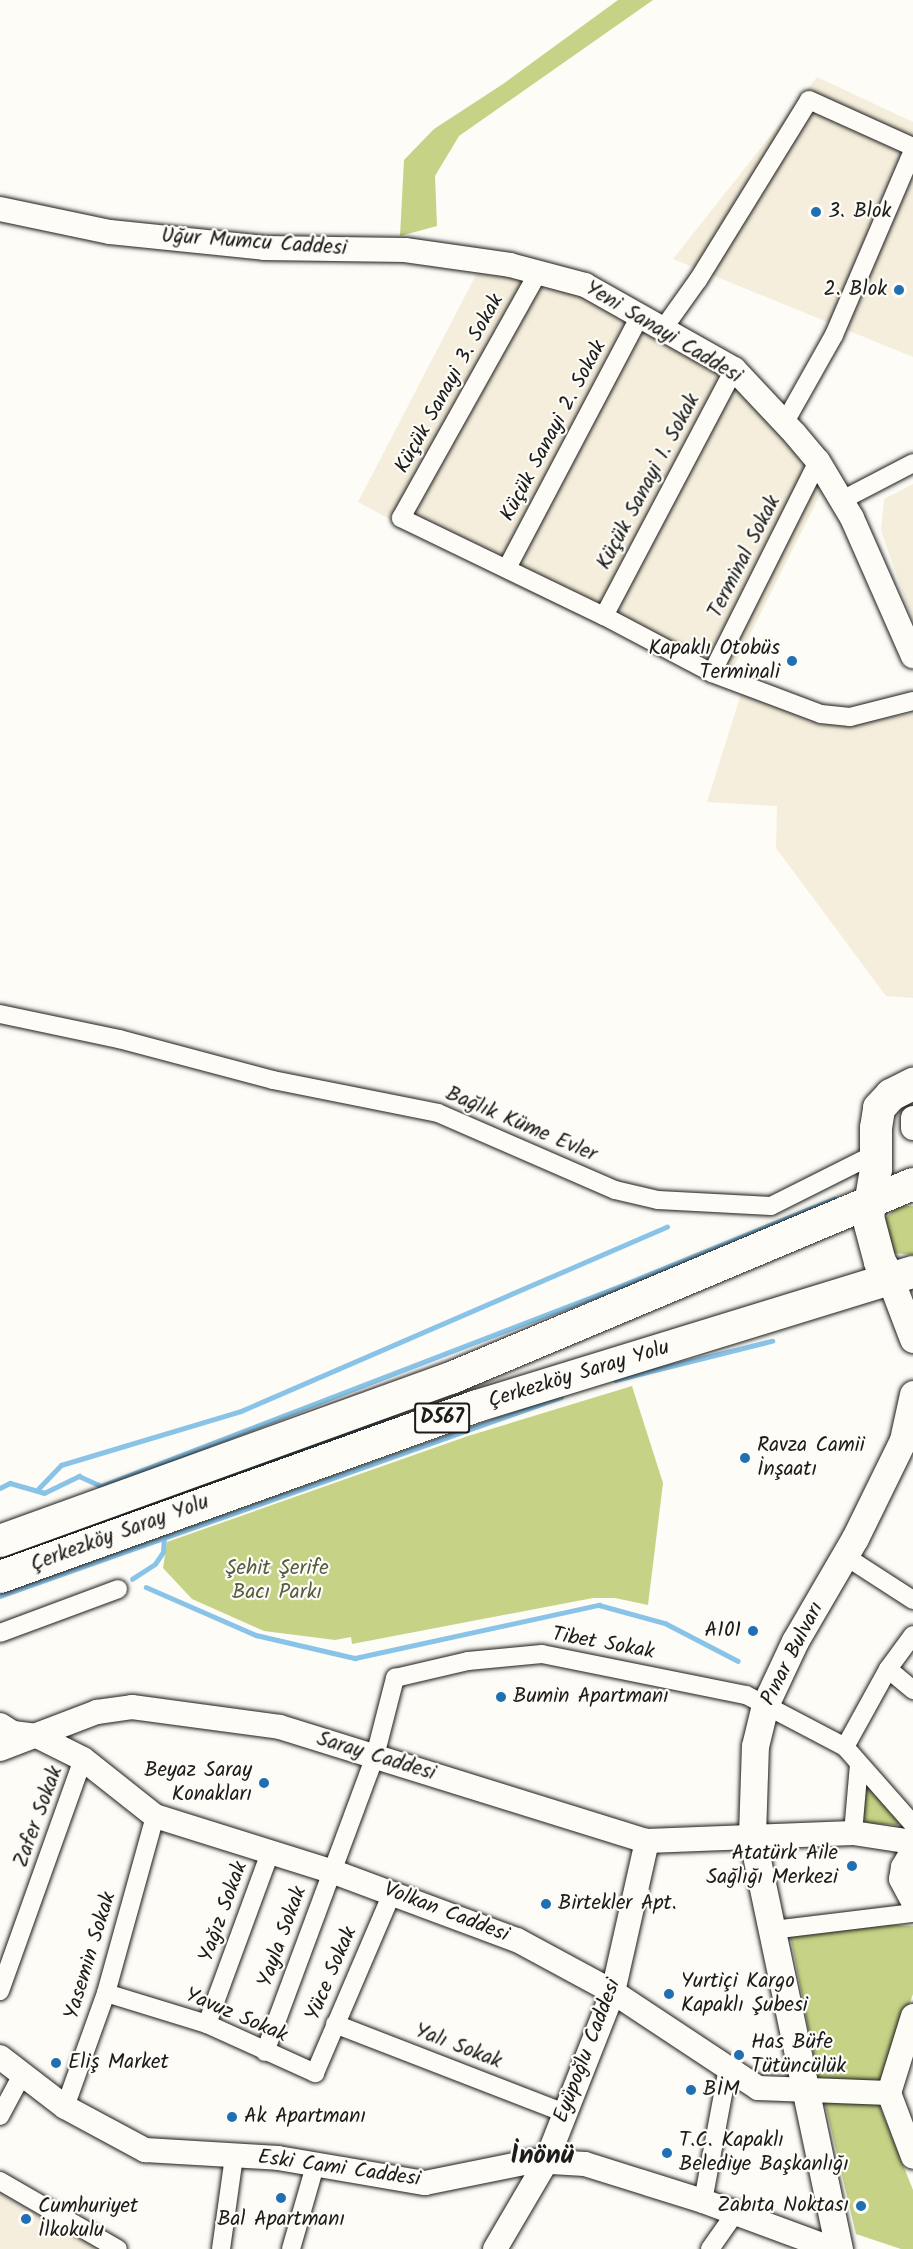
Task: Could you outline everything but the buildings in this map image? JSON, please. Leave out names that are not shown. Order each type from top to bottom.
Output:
[{"type":"highway","points":[[902,1277],[872,1238],[868,1216],[873,1202],[879,1108],[891,1095],[913,1084]]},
{"type":"highway","name":"D567","points":[[873,1202],[913,1184]]},
{"type":"highway","name":"Çerkezköy Saray Yolu","points":[[0,1541],[451,1378],[873,1202]]},
{"type":"highway","name":"Çerkezköy Saray Yolu","points":[[0,1577],[477,1406],[902,1277]]},
{"type":"main road","points":[[902,1277],[913,1340]]},
{"type":"main road","name":"Pınar Bulvarı","points":[[839,2249],[752,1835],[750,1816],[755,1746],[765,1705],[795,1641],[845,1556],[908,1432],[913,1394]]},
{"type":"street","points":[[663,329],[698,280],[809,100],[913,149],[834,335],[785,422]]},
{"type":"street","name":"Uğur Mumcu Caddesi","points":[[0,209],[122,233],[264,248],[405,250],[510,265]]},
{"type":"street","name":"Yeni Sanayi Caddesi","points":[[510,265],[585,285],[734,369],[819,461],[842,500],[913,656]]},
{"type":"street","name":"Küçük Sanayi 3. Sokak","points":[[507,568],[401,518],[539,271]]},
{"type":"street","name":"Küçük Sanayi 2. Sokak","points":[[507,568],[640,316]]},
{"type":"street","name":"Küçük Sanayi 1. Sokak","points":[[604,616],[734,369]]},
{"type":"street","name":"Terminal Sokak","points":[[712,673],[819,461]]},
{"type":"street","points":[[842,500],[913,463]]},
{"type":"street","points":[[507,568],[712,673],[821,714],[850,717],[913,701]]},
{"type":"street","name":"Bağlık Küme Evler","points":[[0,1014],[119,1039],[273,1080],[438,1113],[615,1190],[658,1200],[771,1206],[875,1154]]},
{"type":"street","points":[[913,1118],[913,1128]]},
{"type":"street","points":[[845,1556],[913,1600]]},
{"type":"street","points":[[0,1633],[118,1589]]},
{"type":"street","points":[[913,1635],[888,1669],[845,1747],[913,1824]]},
{"type":"street","name":"Tibet Sokak","points":[[395,1678],[468,1661],[542,1654],[746,1695],[845,1747]]},
{"type":"street","points":[[888,1669],[913,1690]]},
{"type":"street","name":"Yayla Sokak","points":[[265,2052],[375,1756],[395,1678]]},
{"type":"street","name":"Saray Caddesi","points":[[0,1749],[97,1712],[132,1707],[280,1727],[647,1841],[752,1835],[853,1833],[913,1842]]},
{"type":"street","name":"Volkan Caddesi","points":[[0,1725],[12,1732],[37,1736],[83,1759],[155,1816],[271,1850],[517,1940],[613,1992],[758,2088],[806,2092],[889,2093]]},
{"type":"street","name":"Zafer Sokak","points":[[0,1991],[83,1759]]},
{"type":"street","points":[[853,1833],[859,1764]]},
{"type":"street","name":"Yasemin Sokak","points":[[65,2107],[106,1993],[155,1816]]},
{"type":"street","name":"Eyüpoğlu Caddesi","points":[[495,2249],[546,2162],[613,1992],[647,1841]]},
{"type":"street","name":"Yağız Sokak","points":[[207,2024],[271,1850]]},
{"type":"street","points":[[913,1850],[903,1867],[901,1879],[913,1902]]},
{"type":"street","name":"Yüce Sokak","points":[[315,2073],[392,1893]]},
{"type":"street","points":[[772,1930],[913,1913]]},
{"type":"street","name":"Yavuz Sokak","points":[[106,1993],[207,2024],[315,2073]]},
{"type":"street","name":"Yalı Sokak","points":[[335,2024],[564,2112]]},
{"type":"street","points":[[911,2028],[889,2093],[913,2157]]},
{"type":"street","name":"Eski Cami Caddesi","points":[[0,2057],[65,2107],[145,2150],[278,2158],[425,2183],[546,2162],[585,2164],[625,2174],[703,2200],[833,2249]]},
{"type":"street","points":[[703,2200],[728,2068]]},
{"type":"street","points":[[0,2116],[23,2073]]},
{"type":"street","points":[[221,2249],[234,2156]]},
{"type":"street","points":[[291,2249],[315,2166]]},
{"type":"street","points":[[0,2181],[118,2249]]},
{"type":"street","points":[[710,2249],[736,2212]]},
{"type":"shaded area","points":[[817,77],[913,122],[913,357],[673,259]]},
{"type":"shaded area","points":[[478,271],[557,281],[722,366],[824,487],[725,684],[511,584],[358,502]]},
{"type":"shaded area","points":[[913,484],[913,621],[881,531],[884,499]]},
{"type":"shaded area","points":[[742,691],[825,724],[913,714],[913,998],[886,996],[776,848],[777,806],[707,802]]},
{"type":"shaded area","name":"Cumhuriyet İlkokulu","points":[[0,2189],[104,2249],[0,2249]]},
{"type":"green space","points":[[618,0],[653,0],[459,136],[435,176],[437,226],[400,236],[404,160],[434,129],[503,84]]},
{"type":"green space","points":[[898,1206],[913,1206],[913,1255],[893,1253],[883,1221]]},
{"type":"green space","name":"Şehit Şerife Bacı Parkı","points":[[632,1386],[663,1483],[648,1605],[615,1598],[593,1598],[352,1644],[351,1637],[335,1640],[264,1631],[192,1599],[163,1568],[167,1542],[468,1436]]},
{"type":"green space","points":[[866,1782],[901,1821],[897,1825],[867,1823],[861,1815]]},
{"type":"green space","points":[[882,1924],[913,1926],[913,1994],[879,2088],[819,2083],[790,1934]]},
{"type":"green space","points":[[824,2099],[878,2101],[913,2190],[913,2249],[901,2249],[856,2234]]},
{"type":"waterway","points":[[0,1488],[10,1483],[44,1493],[79,1476],[101,1486],[613,1289],[834,1199]]},
{"type":"waterway","points":[[38,1489],[61,1465],[241,1411],[667,1227]]},
{"type":"waterway","points":[[615,1380],[772,1341]]},
{"type":"waterway","points":[[0,1596],[561,1397]]},
{"type":"waterway","points":[[0,1560],[393,1417]]},
{"type":"waterway","points":[[132,1579],[155,1564],[163,1552],[164,1537]]},
{"type":"waterway","points":[[146,1587],[256,1635],[355,1658],[599,1605],[665,1623],[738,1661]]},
{"type":"place","name":"3. Blok","points":[[816,212]]},
{"type":"place","name":"2. Blok","points":[[899,290]]},
{"type":"place","name":"Kapaklı Otobüs Terminali","points":[[792,661]]},
{"type":"place","name":"Ravza Camii İnşaatı","points":[[745,1458]]},
{"type":"place","name":"A101","points":[[753,1631]]},
{"type":"place","name":"Bumin Apartmanı","points":[[501,1697]]},
{"type":"place","name":"Beyaz Saray Konakları","points":[[264,1783]]},
{"type":"place","name":"Atatürk Aile Sağlığı Merkezi","points":[[852,1866]]},
{"type":"place","name":"Birtekler Apt.","points":[[546,1904]]},
{"type":"place","name":"Yurtiçi Kargo Kapaklı Şubesi","points":[[669,1994]]},
{"type":"place","name":"Has Büfe Tütüncülük","points":[[739,2055]]},
{"type":"place","name":"Eliş Market","points":[[56,2063]]},
{"type":"place","name":"BİM","points":[[691,2090]]},
{"type":"place","name":"Ak Apartmanı","points":[[232,2117]]},
{"type":"place","name":"T.C. Kapaklı Belediye Başkanlığı","points":[[667,2153]]},
{"type":"place","name":"Bal Apartmanı","points":[[281,2198]]},
{"type":"place","name":"Zabıta Noktası","points":[[861,2206]]},
{"type":"place","name":"Cumhuriyet İlkokulu","points":[[26,2219]]},
{"type":"district","name":"İnönü","points":[[542,2156]]}]
